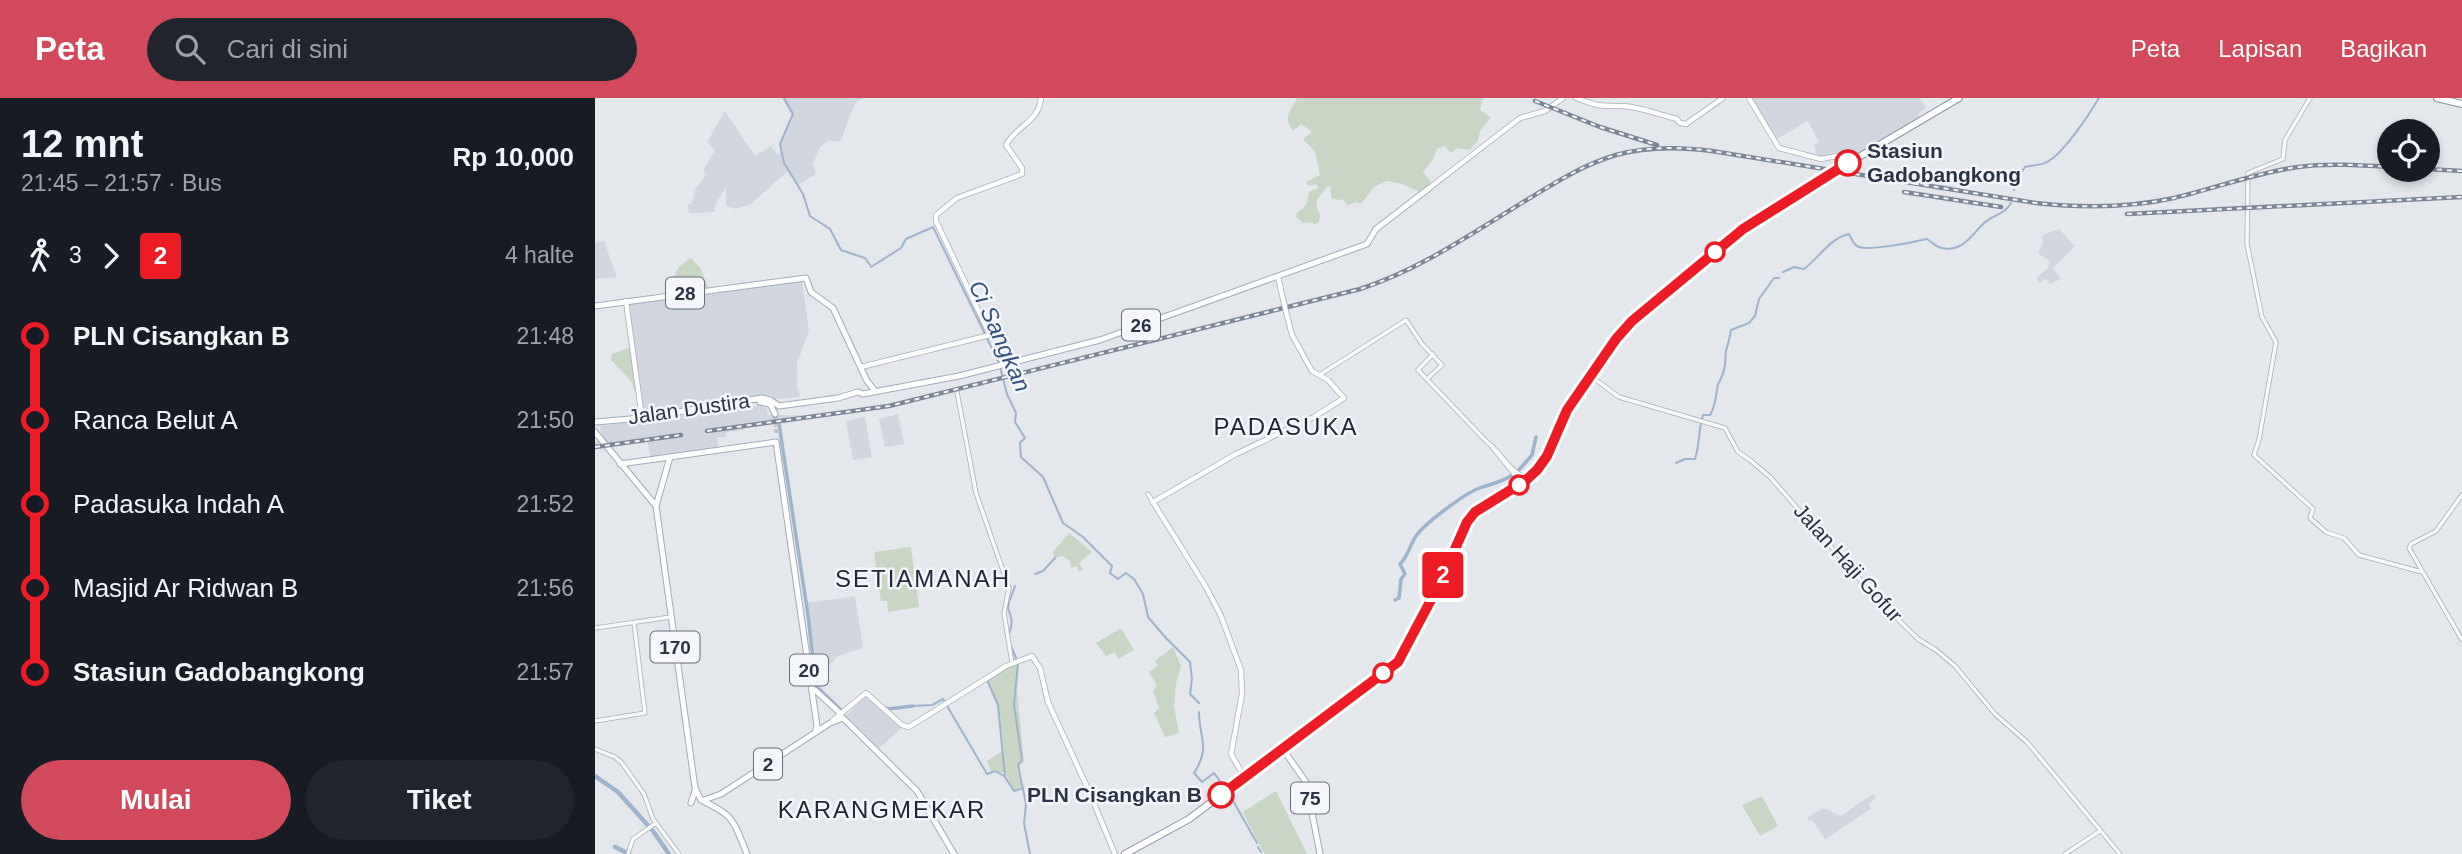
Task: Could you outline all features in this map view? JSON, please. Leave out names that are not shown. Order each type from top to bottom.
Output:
[{"type":"highway","points":[[1125,854],[1189,819],[1391,667],[1402,655],[1440,583],[1467,522],[1488,503],[1528,478],[1545,460],[1562,420],[1619,336],[1635,318],[1741,230],[1959,98]]},
{"type":"highway","points":[[2437,98],[2462,103]]},
{"type":"highway","points":[[2446,98],[2462,103]]},
{"type":"highway","points":[[1578,396],[1619,336]]},
{"type":"main road","points":[[875,391],[861,367],[987,336],[937,223],[936,215],[957,198],[1022,174],[1022,168],[1006,145],[1014,133],[1033,119],[1041,98]]},
{"type":"main road","points":[[1576,98],[1598,106],[1621,106],[1677,119],[1686,124],[1723,98]]},
{"type":"main road","points":[[1749,98],[1779,148],[1821,159],[1842,155],[1847,164]]},
{"type":"main road","points":[[1428,189],[1520,118],[1545,111],[1560,99]]},
{"type":"main road","name":"26","points":[[858,392],[861,394],[960,376],[1100,340],[1278,277],[1367,244],[1376,229],[1428,189]]},
{"type":"main road","points":[[1244,779],[1231,754],[1243,687],[1241,668],[1206,587],[1153,502],[1236,454],[1314,417],[1344,398],[1321,374],[1315,374],[1292,335],[1278,277]]},
{"type":"main road","name":"28","points":[[595,306],[808,279],[810,290],[815,296],[834,308],[861,367]]},
{"type":"main road","points":[[626,301],[642,418]]},
{"type":"main road","points":[[858,392],[865,377]]},
{"type":"main road","name":"Jalan Dustira","points":[[596,423],[765,398],[776,406],[838,398],[858,392]]},
{"type":"main road","points":[[722,405],[764,402],[770,404],[775,414]]},
{"type":"main road","points":[[595,432],[620,464],[650,500],[657,503],[670,457],[620,464]]},
{"type":"main road","name":"20","points":[[777,433],[803,617],[815,733]]},
{"type":"main road","name":"20","points":[[670,457],[776,442],[796,565]]},
{"type":"main road","name":"170","points":[[657,503],[695,788],[699,798],[718,806]]},
{"type":"main road","name":"20","points":[[803,617],[819,723],[827,725]]},
{"type":"main road","points":[[827,725],[865,693],[905,727],[1012,663],[1032,656],[1040,668],[1048,702],[1115,854]]},
{"type":"main road","points":[[815,690],[841,714]]},
{"type":"main road","points":[[827,725],[838,719],[845,719],[911,784],[954,854]]},
{"type":"main road","name":"2","points":[[706,800],[722,794],[827,725]]},
{"type":"main road","name":"75","points":[[1283,749],[1305,777],[1321,854]]},
{"type":"main road","name":"170","points":[[691,803],[695,788]]},
{"type":"main road","points":[[722,794],[718,806],[731,819],[745,847]]},
{"type":"street","points":[[2310,98],[2285,140],[2283,159],[2249,173],[2247,244],[2262,317],[2276,342],[2254,455],[2313,509],[2311,519],[2326,532],[2344,538],[2359,555],[2421,572]]},
{"type":"street","points":[[1321,374],[1406,320],[1422,344],[1442,365],[1427,379]]},
{"type":"street","points":[[1433,354],[1418,368],[1511,468],[1528,478]]},
{"type":"street","name":"Jalan Haji Gofur","points":[[1592,377],[1619,397],[1725,428],[1737,450],[1768,476],[1878,600],[1918,639],[1955,666],[1990,708],[2021,736],[2100,831]]},
{"type":"street","points":[[957,392],[976,493],[1009,588],[1004,613],[1012,663]]},
{"type":"street","points":[[1491,445],[1521,483]]},
{"type":"street","points":[[1148,494],[1153,502]]},
{"type":"street","points":[[2462,495],[2437,531],[2411,544],[2410,548],[2421,572],[2462,640]]},
{"type":"street","points":[[595,628],[671,617]]},
{"type":"street","points":[[595,721],[645,713],[634,623]]},
{"type":"street","points":[[595,749],[621,762],[644,793],[652,825],[679,854]]},
{"type":"street","points":[[628,852],[633,839],[652,825]]},
{"type":"street","points":[[2065,854],[2100,831],[2120,854]]},
{"type":"shaded area","points":[[782,98],[864,98],[855,103],[841,140],[829,140],[820,147],[813,164],[816,174],[798,185],[789,170],[751,204],[736,209],[726,206],[726,187],[715,205],[715,212],[689,213],[688,205],[692,203],[695,190],[706,174],[703,171],[715,150],[707,142],[725,111],[755,156],[771,146],[778,155],[793,118]]},
{"type":"shaded area","points":[[1752,98],[1920,98],[1926,107],[1918,114],[1920,118],[1848,159],[1842,153],[1817,156],[1814,145],[1819,142],[1808,121],[1775,140]]},
{"type":"shaded area","points":[[1899,172],[1923,176],[1923,182],[1953,186],[1952,191],[1878,180],[1879,173],[1898,176]]},
{"type":"shaded area","points":[[2059,229],[2075,246],[2053,268],[2061,279],[2050,284],[2046,279],[2038,283],[2037,277],[2048,268],[2050,261],[2038,254],[2043,243],[2042,235]]},
{"type":"shaded area","points":[[604,241],[617,277],[595,279],[595,243]]},
{"type":"shaded area","points":[[802,281],[809,331],[797,363],[800,397],[774,399],[771,395],[642,415],[627,305],[701,291]]},
{"type":"shaded area","points":[[766,405],[768,415],[801,415],[802,420],[726,432],[726,437],[717,438],[719,450],[651,457],[647,441],[595,448],[595,442],[604,440],[599,426]]},
{"type":"shaded area","points":[[898,414],[904,444],[885,447],[879,419]]},
{"type":"shaded area","points":[[865,417],[872,457],[853,460],[846,421]]},
{"type":"shaded area","points":[[855,596],[863,648],[838,656],[829,665],[816,671],[807,603]]},
{"type":"shaded area","points":[[867,695],[903,727],[879,748],[846,716]]},
{"type":"shaded area","points":[[1873,794],[1876,798],[1868,804],[1871,809],[1825,839],[1807,817],[1824,808],[1841,816]]},
{"type":"green space","points":[[1297,98],[1483,98],[1480,110],[1491,118],[1470,150],[1457,148],[1451,153],[1445,146],[1437,149],[1423,172],[1432,183],[1421,192],[1386,181],[1373,188],[1361,204],[1356,202],[1348,205],[1343,200],[1332,199],[1332,187],[1328,186],[1318,199],[1319,222],[1314,225],[1312,222],[1303,223],[1296,217],[1306,204],[1309,192],[1319,188],[1316,184],[1309,186],[1306,182],[1320,175],[1315,152],[1303,139],[1312,132],[1301,124],[1293,131],[1288,122]]},
{"type":"green space","points":[[691,258],[700,268],[709,289],[674,294],[676,273],[680,265]]},
{"type":"green space","points":[[631,347],[638,391],[634,391],[632,382],[611,360],[612,354]]},
{"type":"green space","points":[[1069,533],[1092,552],[1079,563],[1083,569],[1079,572],[1076,566],[1071,568],[1070,561],[1062,556],[1055,558],[1053,552]]},
{"type":"green space","points":[[911,547],[919,607],[888,612],[887,601],[881,601],[874,552]]},
{"type":"green space","points":[[1121,628],[1134,650],[1118,659],[1115,652],[1106,656],[1096,643]]},
{"type":"green space","points":[[1173,647],[1181,666],[1174,706],[1179,733],[1165,737],[1154,713],[1159,708],[1153,690],[1157,686],[1149,672],[1158,666],[1155,661]]},
{"type":"green space","points":[[1019,661],[1017,691],[1024,762],[1017,768],[1022,786],[1014,791],[1005,772],[991,771],[987,761],[1004,750],[998,705],[988,680]]},
{"type":"green space","points":[[1276,791],[1307,854],[1264,854],[1243,812]]},
{"type":"green space","points":[[1762,796],[1778,826],[1760,836],[1742,805]]},
{"type":"waterway","name":"Ci Sangkan","points":[[784,98],[793,114],[780,144],[784,163],[803,194],[810,216],[830,229],[841,250],[865,258],[870,265]]},
{"type":"waterway","points":[[2014,190],[2016,180],[2025,167],[2053,158],[2068,143],[2099,98]]},
{"type":"waterway","points":[[1783,272],[1794,267],[1804,269],[1830,244],[1849,234],[1855,245],[1865,248],[1927,239],[1940,247],[1956,248],[1966,242],[1984,223],[2006,210],[2011,203]]},
{"type":"waterway","name":"Ci Sangkan","points":[[871,267],[901,248],[906,239],[933,227],[999,363],[1007,394],[1016,413],[1015,422],[1025,438],[1020,443],[1021,457],[1043,477],[1063,523],[1083,537],[1112,566],[1110,573],[1118,579],[1126,573],[1134,579],[1143,594],[1148,617],[1190,662],[1190,694],[1199,703]]},
{"type":"waterway","points":[[1676,463],[1695,459],[1703,415],[1710,415],[1725,368],[1731,330],[1749,323],[1755,316],[1759,299],[1774,278],[1779,278]]},
{"type":"waterway","points":[[779,424],[816,686],[842,711]]},
{"type":"waterway","points":[[1517,472],[1532,455],[1536,437]]},
{"type":"waterway","points":[[1395,600],[1399,598],[1401,579],[1405,574],[1400,564],[1420,531],[1444,510],[1471,492],[1512,475]]},
{"type":"waterway","points":[[1035,574],[1043,571],[1055,558]]},
{"type":"waterway","points":[[1010,600],[1015,586]]},
{"type":"waterway","points":[[1009,602],[1009,634]]},
{"type":"waterway","points":[[1011,646],[1016,658]]},
{"type":"waterway","points":[[1018,663],[1014,705],[1022,760],[1018,765],[1026,804],[1024,823],[1030,854]]},
{"type":"waterway","points":[[1010,666],[987,680],[998,705],[1005,777],[1014,791],[1023,788]]},
{"type":"waterway","points":[[913,706],[932,705],[943,699],[987,774],[995,771],[1004,776]]},
{"type":"waterway","points":[[885,708],[913,706]]},
{"type":"waterway","name":"Ci Sangkan","points":[[1199,712],[1203,749],[1194,773],[1202,782],[1214,773],[1225,788]]},
{"type":"waterway","points":[[595,776],[618,792],[653,831],[669,854]]},
{"type":"waterway","name":"Ci Sangkan","points":[[1228,792],[1257,843]]},
{"type":"waterway","points":[[615,847],[629,854]]},
{"type":"waterway","name":"Ci Sangkan","points":[[1258,847],[1261,852]]},
{"type":"tunnel","points":[[775,414],[777,433]]},
{"type":"railway","points":[[1535,101],[1600,127],[1657,145]]},
{"type":"railway","points":[[707,431],[889,406],[1360,289],[1427,260],[1583,168],[1616,155],[1640,150],[1676,148],[1712,151],[2036,203],[2071,206],[2157,201],[2298,167],[2377,166]]},
{"type":"railway","points":[[2440,170],[2462,171]]},
{"type":"railway","points":[[1904,192],[2001,207]]},
{"type":"railway","points":[[2127,214],[2462,197]]},
{"type":"railway","points":[[595,447],[681,435]]},
{"type":"bus line","name":"2","points":[[1221,795],[1398,662],[1440,583],[1467,522],[1475,512],[1525,481],[1537,470],[1545,460],[1567,410],[1616,339],[1632,321],[1743,229],[1848,163]]},
{"type":"place","name":"Stasiun Gadobangkong","points":[[1848,163]]},
{"type":"place","name":"PLN Cisangkan B","points":[[1221,795]]},
{"type":"district","name":"PADASUKA","points":[[1286,427]]},
{"type":"district","name":"SETIAMANAH","points":[[923,579]]},
{"type":"district","name":"KARANGMEKAR","points":[[882,810]]}]
